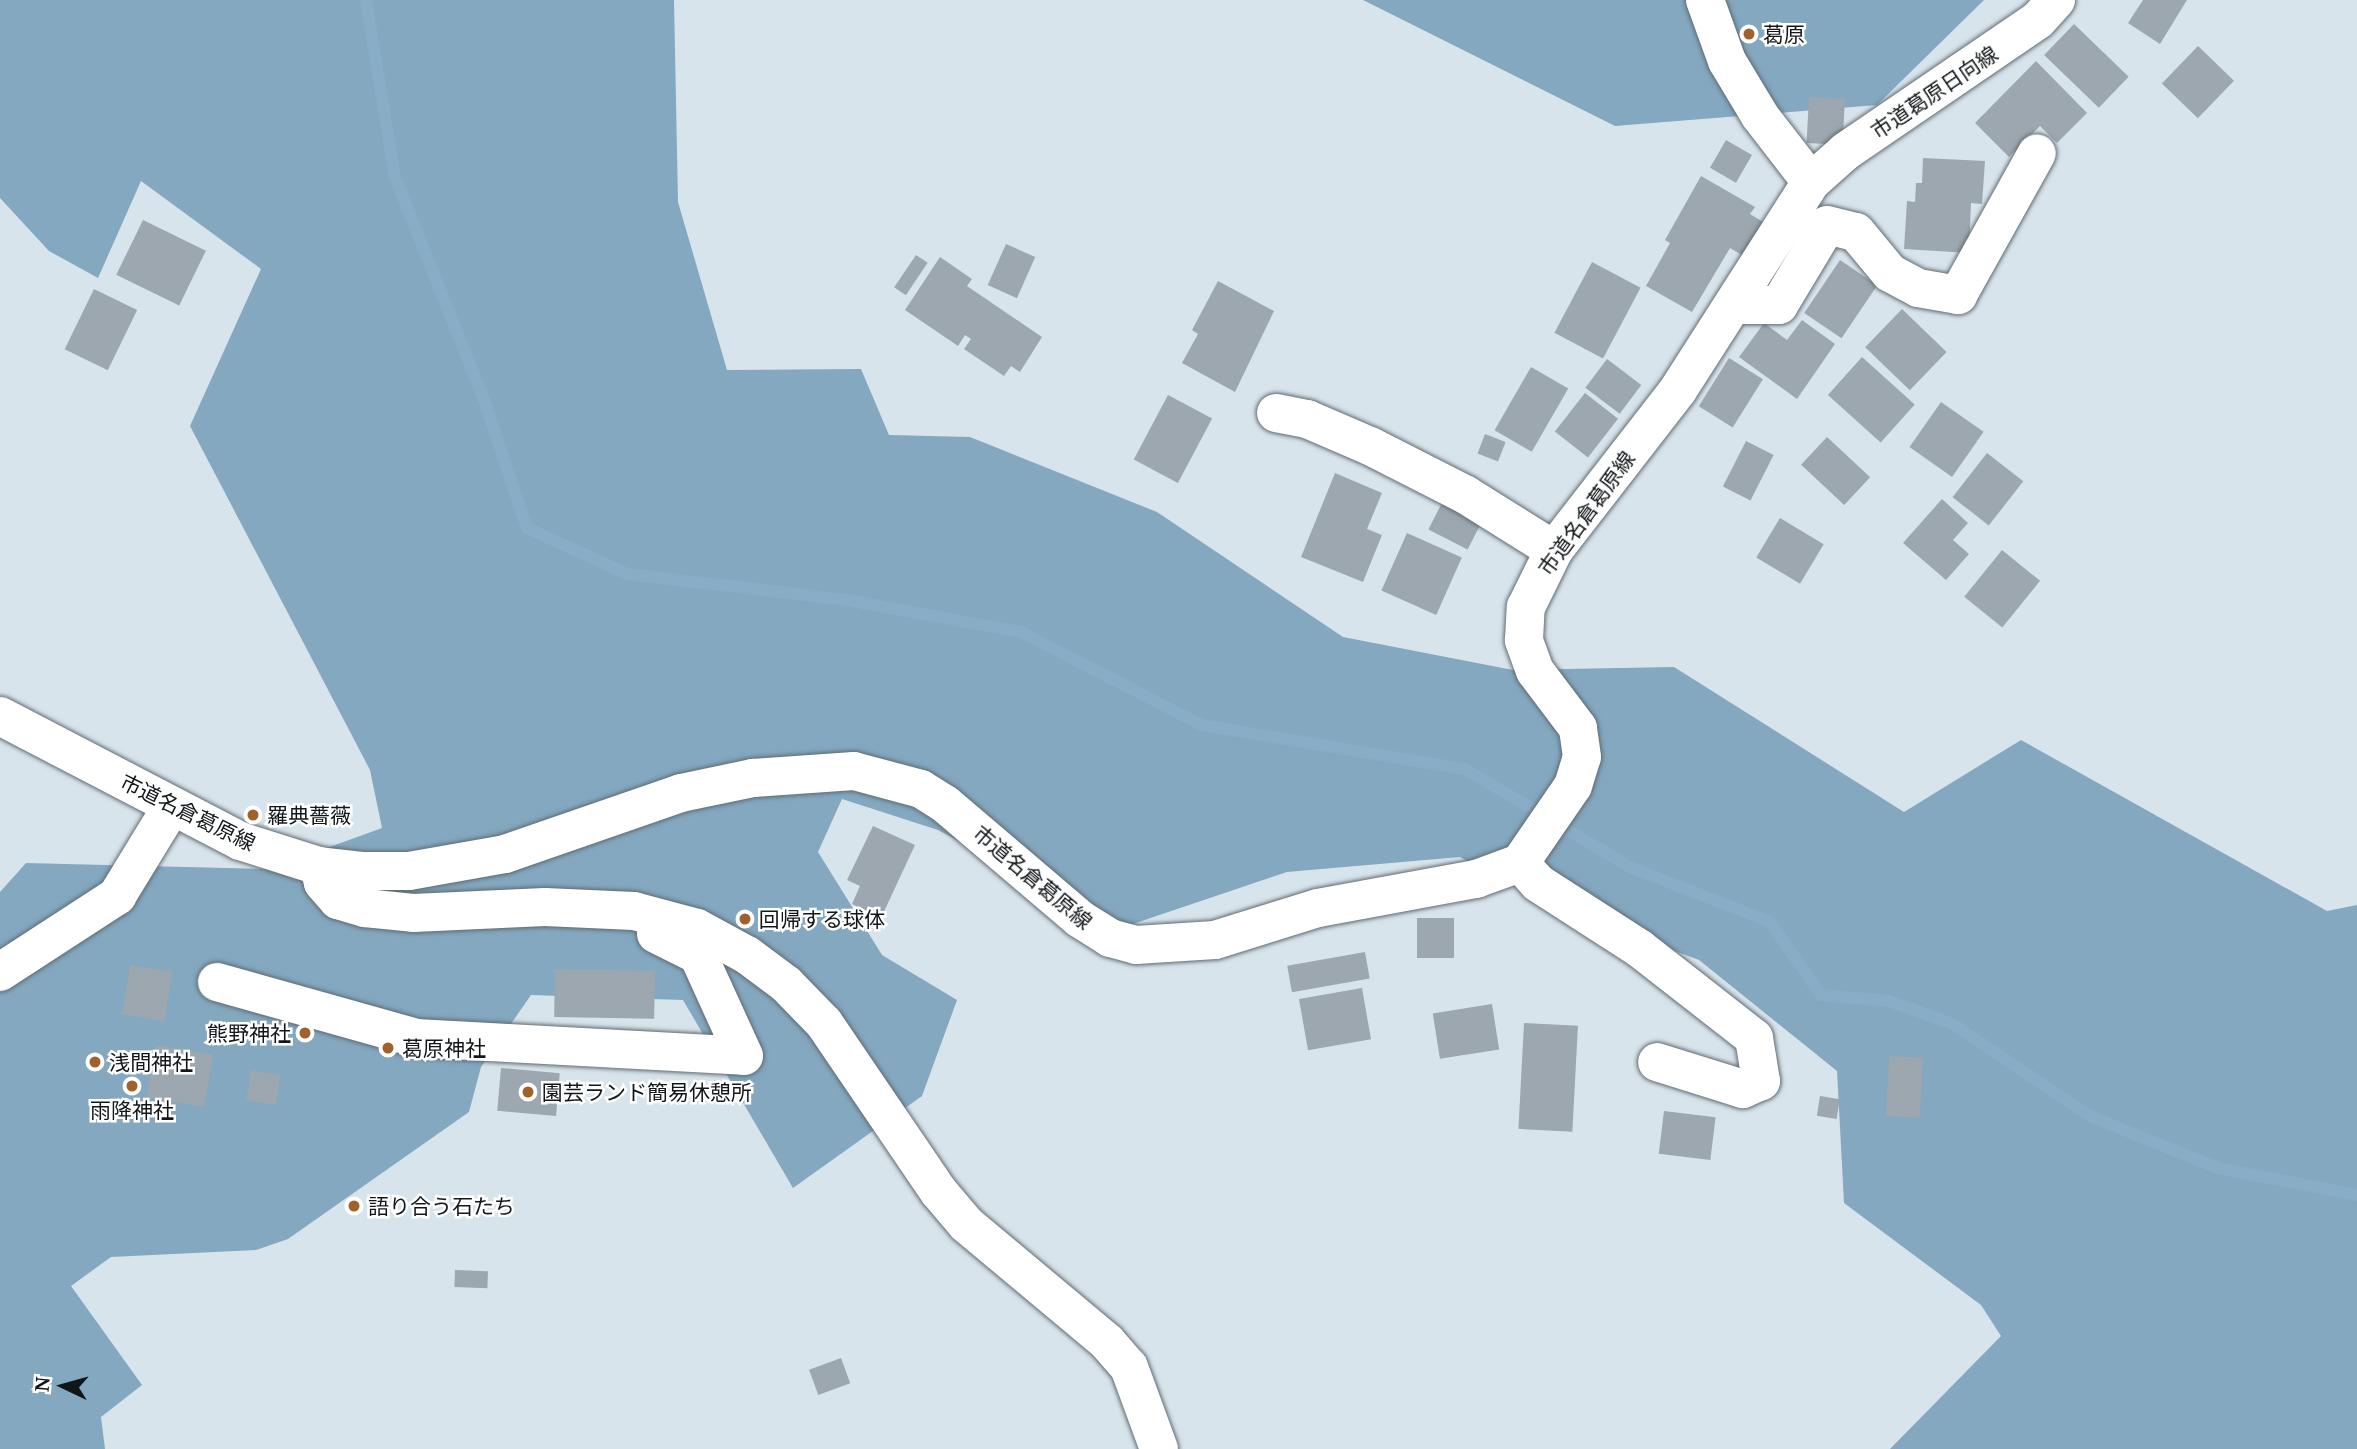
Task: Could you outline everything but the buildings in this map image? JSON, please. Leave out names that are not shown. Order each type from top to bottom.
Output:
[{"type":"street","points":[[1705,0],[1727,61],[1760,116],[1811,182]]},
{"type":"street","name":"市道葛原日向線","points":[[1811,182],[1846,151],[2021,33],[2056,0]]},
{"type":"street","points":[[1734,305],[1779,304],[1827,225],[1856,232],[1890,273],[1908,283],[1958,295],[2037,153]]},
{"type":"street","name":"市道名倉葛原線","points":[[0,716],[240,841],[318,866],[398,871],[450,865],[505,854],[681,793],[754,778],[854,771],[920,789],[955,813],[1080,919],[1110,938],[1136,945],[1215,940],[1318,908],[1476,878],[1520,863],[1544,832],[1565,797],[1582,757],[1578,729],[1535,671],[1524,640],[1526,607],[1554,550],[1678,390],[1811,182]]},
{"type":"street","points":[[1276,413],[1307,419],[1370,446],[1466,495],[1554,550]]},
{"type":"street","points":[[0,972],[117,896],[172,806]]},
{"type":"street","points":[[1520,863],[1538,883],[1639,948],[1754,1038],[1760,1081],[1744,1089],[1657,1062]]},
{"type":"street","points":[[318,866],[323,883],[338,900],[365,908],[413,913],[607,909],[634,911],[697,928],[747,955],[786,984],[824,1023],[939,1192],[967,1224],[1107,1342],[1129,1367],[1159,1449]]},
{"type":"street","points":[[217,982],[416,1038],[744,1056],[698,955],[607,909]]},
{"type":"shaded area","points":[[0,0],[674,0],[678,202],[727,370],[861,369],[889,435],[970,437],[1157,512],[1343,637],[1513,670],[1674,667],[1904,812],[2021,740],[2327,911],[2357,905],[2357,1449],[1890,1449],[2001,1336],[1981,1305],[1844,1203],[1837,1071],[1699,960],[1540,900],[1460,857],[1287,872],[1121,928],[938,830],[842,799],[818,852],[882,955],[957,1000],[922,1096],[793,1188],[683,1000],[531,995],[481,1067],[469,1112],[288,1239],[256,1250],[111,1257],[71,1286],[142,1385],[101,1417],[105,1449],[0,1449],[0,892],[26,863],[269,869],[382,828],[370,770],[190,426],[261,269],[141,181],[98,278],[49,251],[0,198]]},
{"type":"shaded area","points":[[1363,0],[1984,0],[1877,105],[1615,126]]},
{"type":"waterway","points":[[366,0],[395,177],[484,400],[527,528],[627,574],[841,599],[1021,632],[1202,725],[1465,769],[1630,867],[1770,922],[1821,995],[1889,1001],[1953,1024],[2090,1116],[2218,1168],[2357,1195]]},
{"type":"place","name":"葛原","points":[[1749,34]]},
{"type":"place","name":"羅典薔薇","points":[[253,815]]},
{"type":"place","name":"回帰する球体","points":[[745,919]]},
{"type":"place","name":"熊野神社","points":[[305,1033]]},
{"type":"place","name":"葛原神社","points":[[388,1048]]},
{"type":"place","name":"浅間神社","points":[[95,1062]]},
{"type":"place","name":"雨降神社","points":[[132,1086]]},
{"type":"place","name":"園芸ランド簡易休憩所","points":[[528,1092]]},
{"type":"place","name":"語り合う石たち","points":[[354,1206]]}]
